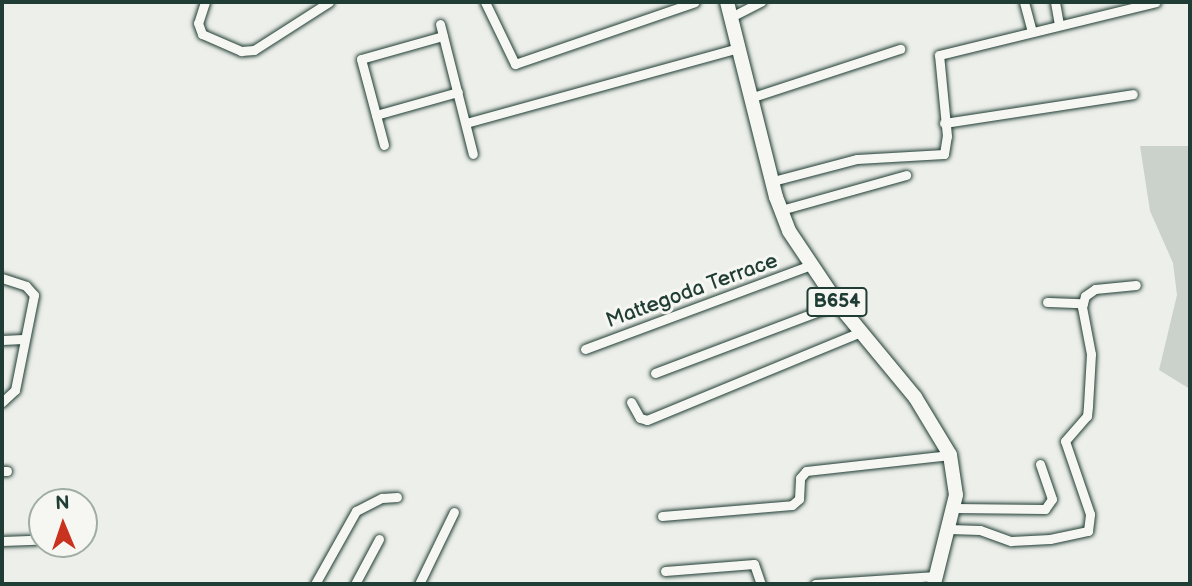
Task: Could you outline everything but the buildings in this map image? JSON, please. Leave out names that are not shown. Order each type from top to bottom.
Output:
[{"type":"main road","name":"B654","points":[[727,2],[780,210],[811,265],[838,304],[915,397],[950,455],[957,479],[954,508],[935,580]]},
{"type":"street","points":[[205,2],[198,23],[202,34],[241,51],[254,50],[329,2]]},
{"type":"street","points":[[485,2],[515,64],[695,2]]},
{"type":"street","points":[[731,17],[761,2]]},
{"type":"street","points":[[1024,2],[1032,32]]},
{"type":"street","points":[[1055,2],[1059,26]]},
{"type":"street","points":[[1107,2],[1107,15]]},
{"type":"street","points":[[773,181],[857,159],[944,154],[939,55],[1156,2]]},
{"type":"street","points":[[440,23],[473,154]]},
{"type":"street","points":[[384,145],[363,57],[443,36]]},
{"type":"street","points":[[466,123],[739,48]]},
{"type":"street","points":[[753,97],[900,49]]},
{"type":"street","points":[[376,115],[458,92]]},
{"type":"street","points":[[944,123],[1133,94]]},
{"type":"street","points":[[780,210],[906,175]]},
{"type":"street","name":"Mattegoda Terrace","points":[[585,349],[811,265]]},
{"type":"street","points":[[2,278],[26,286],[34,295],[23,339],[15,390],[2,402]]},
{"type":"street","points":[[949,529],[986,531],[1011,541],[1050,540],[1088,531],[1090,514],[1065,441],[1087,416],[1091,354],[1083,330],[1083,303],[1095,289],[1136,285]]},
{"type":"street","points":[[1047,302],[1083,303]]},
{"type":"street","points":[[655,373],[838,304]]},
{"type":"street","points":[[631,402],[640,418],[647,420],[861,332]]},
{"type":"street","points":[[2,340],[23,339]]},
{"type":"street","points":[[662,516],[792,505],[799,499],[800,478],[807,471],[950,455]]},
{"type":"street","points":[[954,508],[1045,509],[1052,499],[1040,464]]},
{"type":"street","points":[[315,584],[356,511],[382,498],[397,497]]},
{"type":"street","points":[[419,584],[454,512]]},
{"type":"street","points":[[355,584],[379,539]]},
{"type":"street","points":[[2,541],[28,540]]},
{"type":"street","points":[[665,571],[754,564],[761,584]]},
{"type":"street","points":[[815,584],[935,580]]},
{"type":"shaded area","points":[[1140,146],[1190,146],[1190,389],[1159,370],[1177,295],[1173,263],[1150,211]]}]
